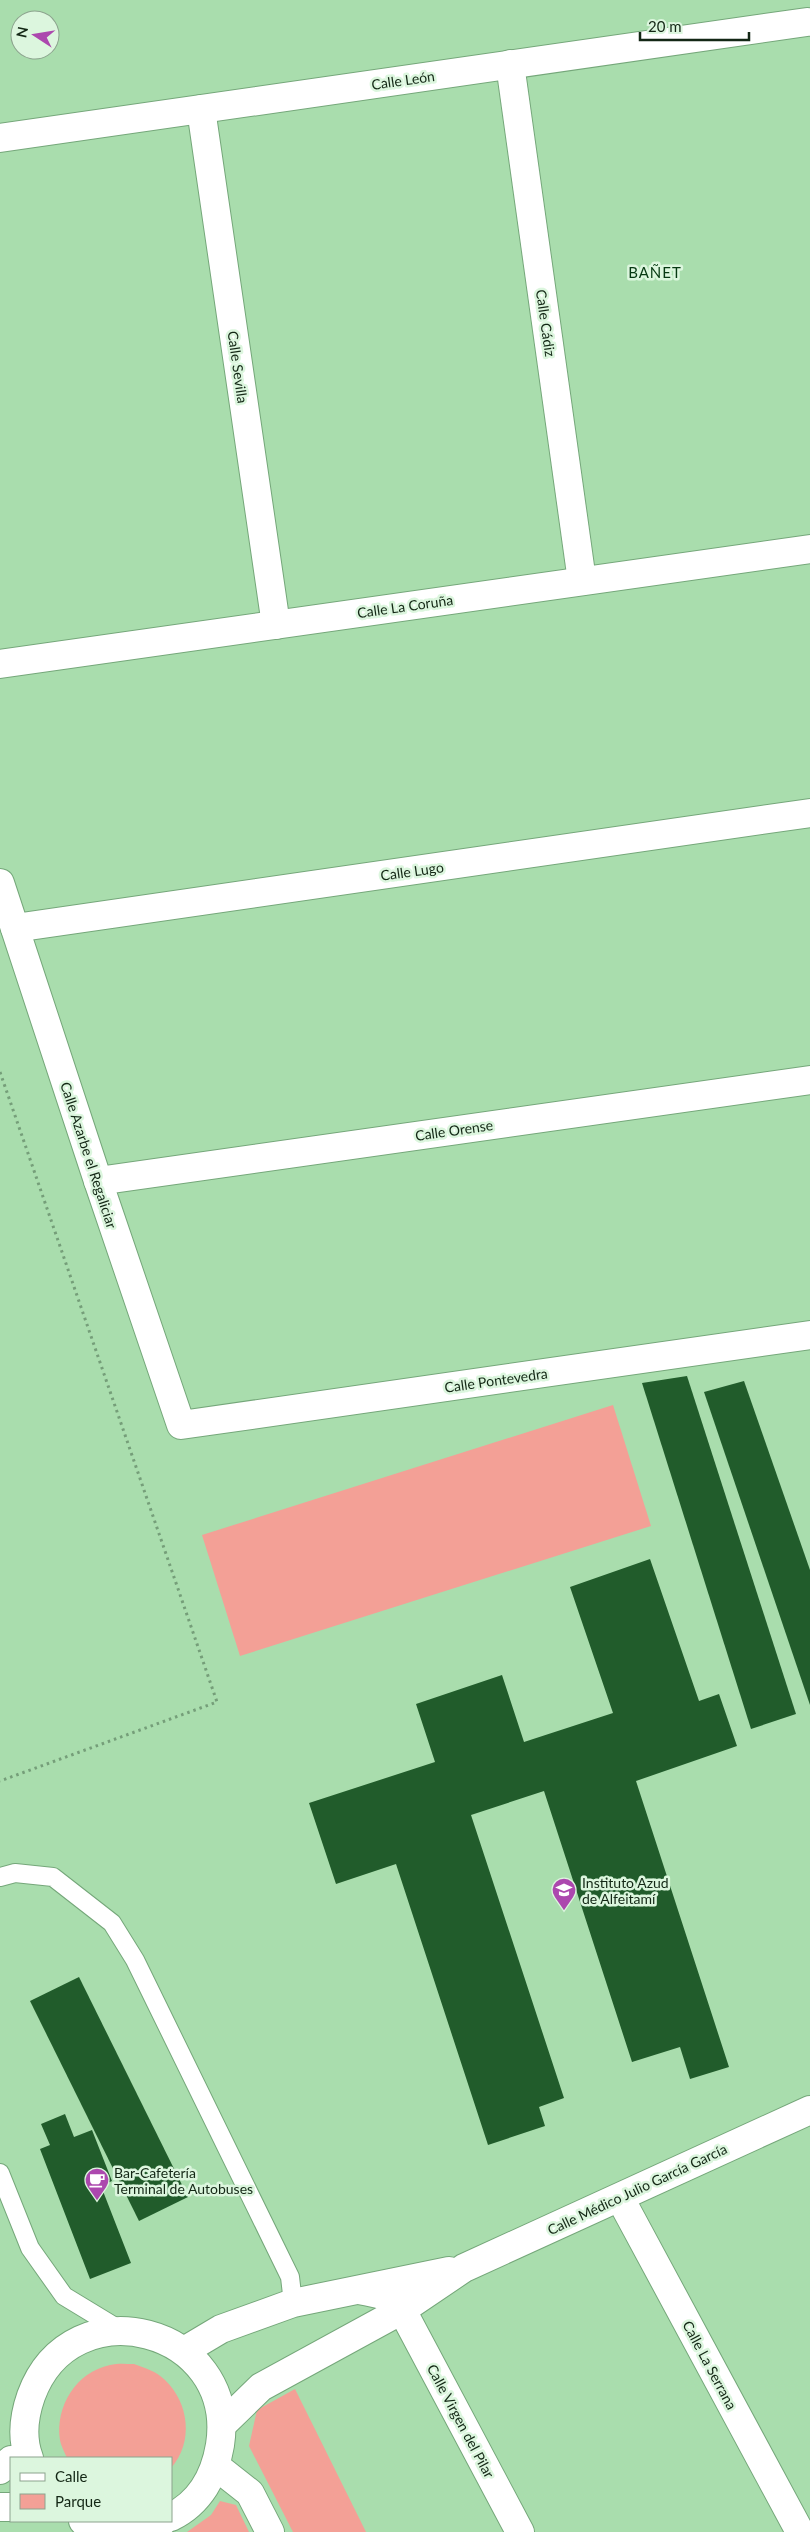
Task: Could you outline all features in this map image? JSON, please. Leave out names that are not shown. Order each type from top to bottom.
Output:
[{"type":"street","name":"Calle León","points":[[0,138],[510,64],[809,18]]},
{"type":"street","name":"Calle Cádiz","points":[[510,64],[582,581]]},
{"type":"street","name":"Calle Sevilla","points":[[200,109],[276,625]]},
{"type":"street","name":"Calle La Coruña","points":[[0,664],[810,549]]},
{"type":"street","name":"Calle Lugo","points":[[15,928],[810,814]]},
{"type":"street","name":"Calle Azarbe el Regaliciar","points":[[0,883],[181,1425]]},
{"type":"street","name":"Calle Orense","points":[[98,1181],[810,1080]]},
{"type":"street","name":"Calle Pontevedra","points":[[181,1425],[810,1336]]},
{"type":"street","name":"Calle Médico Julio García García","points":[[223,2424],[261,2387],[402,2310],[464,2268],[810,2110]]},
{"type":"street","name":"Calle La Serrana","points":[[620,2198],[800,2532]]},
{"type":"street","name":"Calle Médico Julio García García","points":[[184,2351],[221,2329],[293,2303],[464,2268]]},
{"type":"street","points":[[359,2290],[377,2292],[393,2298],[402,2310]]},
{"type":"street","name":"Calle Virgen del Pilar","points":[[402,2310],[520,2532]]},
{"type":"street","points":[[19,2456],[25,2413],[36,2381],[58,2354],[86,2337],[120,2330],[154,2335],[184,2351],[212,2383],[223,2424],[216,2467],[201,2493],[172,2516]]},
{"type":"street","points":[[216,2467],[250,2493],[270,2532]]},
{"type":"street","points":[[85,2522],[91,2525],[120,2530],[151,2527],[161,2522]]},
{"type":"lane","points":[[0,1877],[14,1873],[53,1877],[112,1922],[135,1960],[290,2277],[293,2303]]},
{"type":"lane","points":[[0,2173],[30,2248],[64,2296],[120,2330]]},
{"type":"path","points":[[0,1072],[217,1702],[0,1781]]},
{"type":"green space","points":[[613,1405],[651,1526],[240,1656],[202,1535]]},
{"type":"green space","points":[[119,2364],[134,2364],[154,2372],[165,2380],[179,2400],[184,2411],[186,2435],[183,2447],[172,2467],[172,2457],[67,2457],[61,2442],[59,2428],[61,2415],[70,2393],[87,2375],[98,2369]]},
{"type":"green space","points":[[295,2389],[366,2532],[293,2532],[249,2446],[257,2410]]},
{"type":"green space","points":[[220,2501],[236,2505],[249,2532],[187,2532],[211,2515]]},
{"type":"building","points":[[687,1376],[796,1714],[751,1729],[642,1383]]},
{"type":"building","points":[[744,1381],[810,1570],[810,1705],[704,1392]]},
{"type":"building","points":[[650,1559],[699,1701],[719,1694],[737,1746],[636,1781],[729,2067],[690,2079],[680,2047],[632,2062],[544,1791],[471,1815],[564,2098],[539,2107],[545,2126],[488,2145],[396,1864],[336,1884],[309,1803],[435,1762],[416,1704],[502,1675],[524,1742],[613,1713],[570,1587]]},
{"type":"building","points":[[79,1977],[188,2197],[139,2221],[30,2001]]},
{"type":"building","points":[[65,2114],[74,2137],[92,2130],[112,2181],[101,2186],[131,2263],[90,2279],[40,2149],[50,2145],[41,2124]]},
{"type":"place","name":"Instituto Azud de Alfeitamí","points":[[564,1911]]},
{"type":"place","name":"Bar-Cafetería Terminal de Autobuses","points":[[97,2201]]},
{"type":"district","name":"BAÑET","points":[[655,272]]}]
